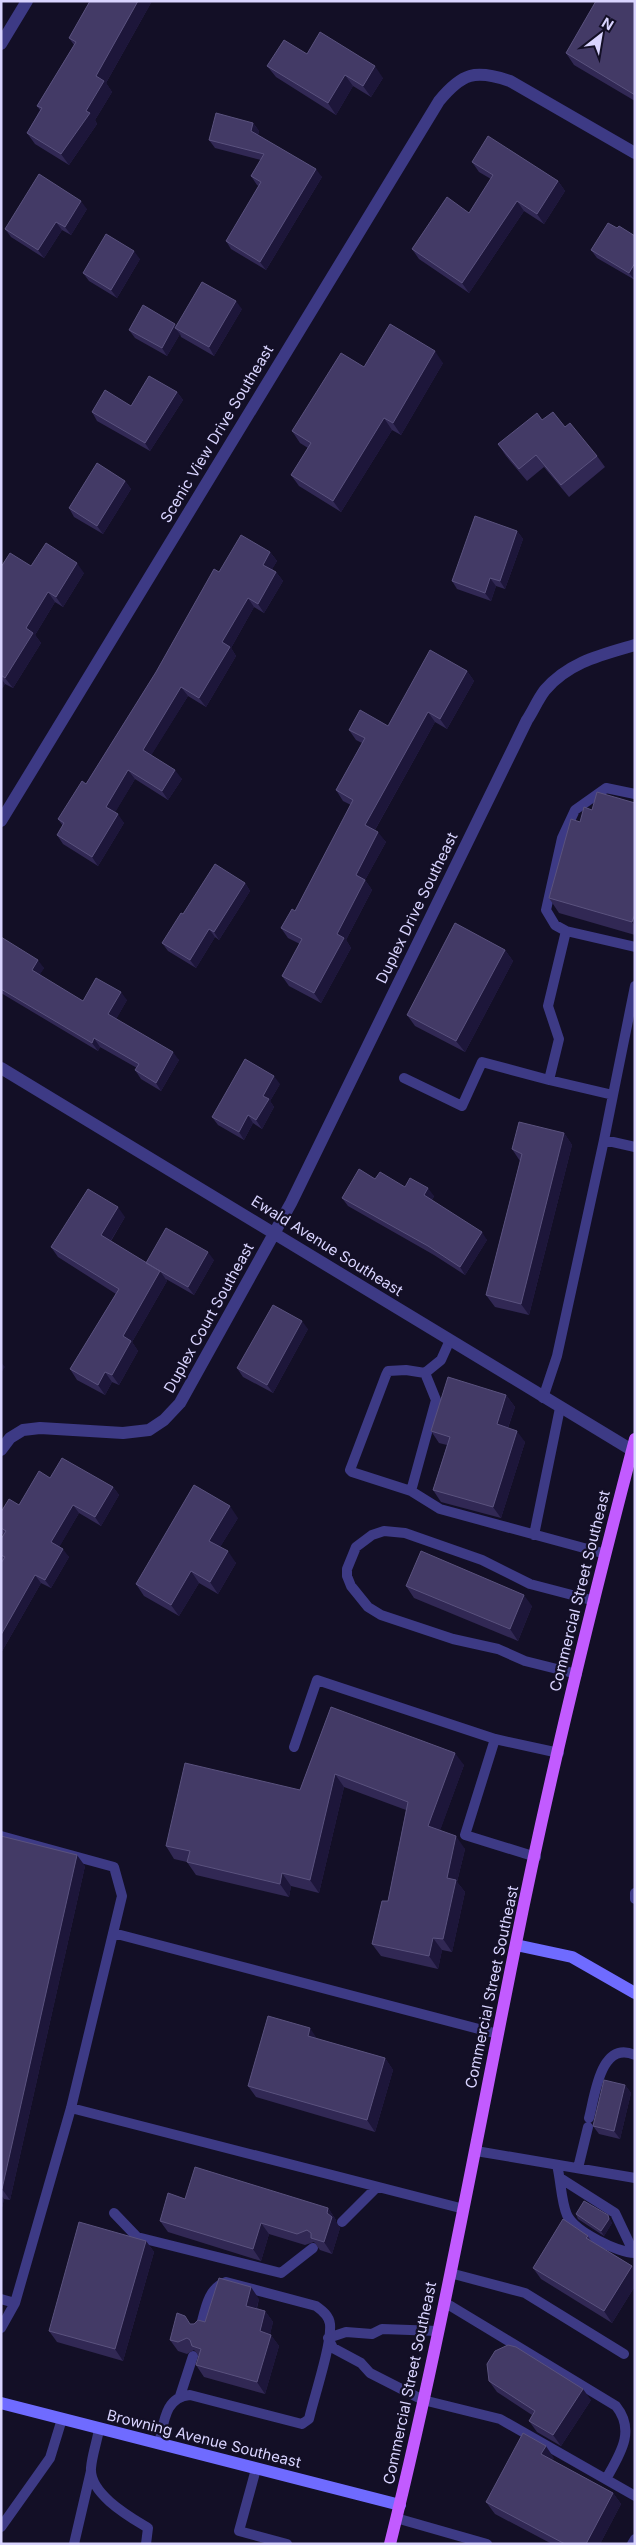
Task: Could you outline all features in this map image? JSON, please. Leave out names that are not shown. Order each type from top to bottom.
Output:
[{"type":"main road","name":"Commercial Street Southeast","points":[[390,2544],[464,2210],[516,1945],[577,1674],[634,1447]]},
{"type":"street","points":[[1,44],[27,1]]},
{"type":"street","name":"Scenic View Drive Southeast","points":[[1,821],[438,101],[455,81],[489,74],[510,80],[635,153]]},
{"type":"street","name":"Duplex Drive Southeast","points":[[275,1232],[527,720],[545,690],[567,670],[584,660],[635,645]]},
{"type":"street","name":"Ewald Avenue Southeast","points":[[1,1068],[275,1232],[543,1398],[634,1447]]},
{"type":"street","name":"Duplex Court Southeast","points":[[1,1450],[10,1438],[23,1430],[40,1428],[122,1434],[148,1430],[164,1420],[180,1403],[275,1232]]},
{"type":"street","points":[[516,1945],[572,1957],[635,1993]]},
{"type":"street","name":"Browning Avenue Southeast","points":[[1,2403],[400,2505]]},
{"type":"lane","points":[[635,794],[606,788],[575,810],[562,838],[546,910],[554,925],[566,931],[635,947]]},
{"type":"lane","points":[[549,1080],[560,1039],[548,1006],[566,931]]},
{"type":"lane","points":[[543,1398],[557,1356],[635,986]]},
{"type":"lane","points":[[404,1078],[462,1106],[482,1062],[613,1095]]},
{"type":"lane","points":[[604,1140],[635,1147]]},
{"type":"lane","points":[[450,1340],[441,1360],[425,1373],[406,1370],[388,1371],[350,1470],[357,1474],[411,1491],[438,1508],[606,1554]]},
{"type":"lane","points":[[411,1491],[436,1400],[425,1373]]},
{"type":"lane","points":[[534,1535],[560,1408]]},
{"type":"lane","points":[[577,1674],[525,1661],[498,1649],[452,1639],[381,1615],[368,1607],[351,1586],[346,1576],[347,1569],[356,1547],[372,1535],[384,1531],[405,1533],[482,1560],[530,1584],[595,1601]]},
{"type":"lane","points":[[294,1747],[317,1680],[495,1739],[559,1753]]},
{"type":"lane","points":[[495,1739],[465,1835],[536,1856]]},
{"type":"lane","points":[[1,1836],[114,1867],[122,1896],[71,2108],[15,2303],[1,2328]]},
{"type":"lane","points":[[635,1893],[635,1899]]},
{"type":"lane","points":[[113,1933],[498,2034]]},
{"type":"lane","points":[[578,2168],[602,2068],[618,2053],[626,2051],[635,2055]]},
{"type":"lane","points":[[71,2108],[464,2210]]},
{"type":"lane","points":[[476,2151],[635,2178]]},
{"type":"lane","points":[[557,2165],[566,2213],[571,2221],[600,2241],[624,2252],[634,2253]]},
{"type":"lane","points":[[560,2178],[615,2213],[634,2253]]},
{"type":"lane","points":[[342,2222],[377,2187]]},
{"type":"lane","points":[[114,2213],[137,2237],[281,2273],[313,2248]]},
{"type":"lane","points":[[450,2273],[525,2293],[624,2354]]},
{"type":"lane","points":[[159,2444],[166,2411],[172,2401],[180,2396],[190,2395],[302,2424],[309,2419],[328,2338],[330,2323],[326,2313],[316,2306],[226,2282],[217,2285],[212,2290],[200,2329]]},
{"type":"lane","points":[[1,2298],[15,2303]]},
{"type":"lane","points":[[444,2302],[616,2406],[624,2414],[630,2429],[629,2439],[606,2479]]},
{"type":"lane","points":[[328,2338],[346,2332],[372,2334],[382,2329],[438,2331]]},
{"type":"lane","points":[[328,2338],[333,2348],[361,2363],[370,2373],[423,2400],[500,2419],[635,2496]]},
{"type":"lane","points":[[180,2396],[193,2356]]},
{"type":"lane","points":[[1,2527],[50,2458],[62,2419]]},
{"type":"lane","points":[[74,2544],[99,2429]]},
{"type":"lane","points":[[256,2469],[239,2531],[287,2544]]},
{"type":"lane","points":[[91,2470],[94,2480],[107,2499],[148,2528],[146,2544]]},
{"type":"lane","points":[[396,2518],[487,2544]]},
{"type":"lane","points":[[632,2544],[635,2539]]},
{"type":"building","points":[[90,1],[138,1],[96,76],[104,81],[86,111],[90,113],[61,154],[27,133],[42,108],[37,106],[76,42],[69,38]]},
{"type":"building","points":[[596,1],[632,1],[635,3],[635,95],[566,53]]},
{"type":"building","points":[[320,32],[375,66],[363,86],[345,75],[328,103],[267,66],[284,40],[307,54]]},
{"type":"building","points":[[216,113],[253,123],[251,131],[316,169],[260,262],[226,241],[261,182],[251,176],[264,154],[209,140]]},
{"type":"building","points":[[488,136],[558,181],[537,214],[517,201],[462,283],[412,249],[447,197],[469,213],[493,175],[472,162]]},
{"type":"building","points":[[39,174],[81,201],[65,227],[56,222],[38,250],[5,229]]},
{"type":"building","points":[[608,223],[617,228],[619,226],[635,236],[635,263],[629,273],[591,250]]},
{"type":"building","points":[[106,234],[134,251],[111,290],[83,273]]},
{"type":"building","points":[[202,282],[236,301],[209,347],[175,328]]},
{"type":"building","points":[[143,305],[175,324],[162,348],[129,330]]},
{"type":"building","points":[[390,324],[435,351],[393,423],[384,418],[333,501],[291,475],[311,443],[292,431],[341,353],[364,367]]},
{"type":"building","points":[[149,376],[177,392],[145,443],[92,412],[105,390],[131,406]]},
{"type":"building","points":[[553,412],[565,427],[570,423],[597,456],[561,485],[536,455],[519,469],[498,444],[537,413],[542,420]]},
{"type":"building","points":[[97,463],[125,481],[97,526],[69,508]]},
{"type":"building","points":[[475,516],[517,531],[500,581],[490,578],[485,593],[452,581]]},
{"type":"building","points":[[241,535],[270,552],[263,565],[276,572],[258,604],[248,598],[222,642],[230,647],[199,698],[181,687],[143,750],[175,770],[162,791],[128,770],[106,807],[118,814],[92,857],[57,835],[64,823],[58,819],[82,781],[86,784],[156,672],[214,569],[219,572]]},
{"type":"building","points":[[46,543],[77,563],[56,597],[48,592],[26,628],[33,633],[5,678],[1,675],[1,567],[10,553],[31,566]]},
{"type":"building","points":[[430,650],[467,671],[440,719],[428,712],[365,825],[378,832],[356,875],[365,880],[337,934],[344,938],[314,993],[282,976],[302,939],[281,928],[292,909],[295,911],[353,800],[336,790],[365,738],[349,730],[360,710],[388,726]]},
{"type":"building","points":[[597,792],[635,803],[635,914],[632,922],[549,898],[571,819],[580,822],[584,807],[592,810]]},
{"type":"building","points":[[215,864],[245,883],[214,932],[209,929],[190,960],[162,943]]},
{"type":"building","points":[[455,923],[505,950],[456,1041],[407,1015]]},
{"type":"building","points":[[1,937],[38,960],[32,970],[83,1001],[96,978],[121,992],[108,1014],[173,1052],[156,1083],[135,1070],[139,1064],[94,1038],[92,1043],[1,989]]},
{"type":"building","points":[[245,1059],[274,1076],[263,1096],[269,1099],[256,1120],[248,1115],[239,1132],[212,1117]]},
{"type":"building","points":[[519,1122],[564,1133],[521,1304],[486,1295],[522,1154],[512,1149]]},
{"type":"building","points":[[359,1169],[375,1179],[380,1172],[405,1187],[410,1178],[428,1188],[424,1195],[482,1232],[460,1267],[428,1246],[342,1198]]},
{"type":"building","points":[[88,1189],[118,1207],[101,1235],[160,1271],[123,1336],[131,1341],[112,1375],[105,1372],[98,1385],[70,1369],[119,1289],[51,1247]]},
{"type":"building","points":[[166,1228],[208,1252],[188,1287],[146,1263]]},
{"type":"building","points":[[273,1305],[302,1321],[267,1385],[237,1368]]},
{"type":"building","points":[[448,1377],[506,1395],[497,1424],[517,1431],[493,1507],[433,1490],[450,1437],[431,1431]]},
{"type":"building","points":[[62,1458],[113,1487],[95,1517],[73,1505],[51,1542],[63,1549],[45,1580],[35,1575],[1,1635],[1,1563],[5,1557],[1,1555],[1,1539],[6,1531],[1,1528],[1,1512],[9,1499],[19,1505],[39,1471],[50,1478]]},
{"type":"building","points":[[194,1485],[230,1506],[209,1541],[228,1551],[210,1582],[191,1571],[171,1605],[136,1584]]},
{"type":"building","points":[[421,1551],[524,1595],[510,1629],[406,1586]]},
{"type":"building","points":[[331,1707],[455,1753],[428,1826],[456,1836],[447,1878],[456,1880],[443,1939],[433,1938],[429,1956],[372,1944],[382,1901],[388,1901],[408,1802],[335,1774],[310,1880],[282,1873],[280,1884],[187,1862],[190,1851],[166,1846],[185,1763],[300,1790]]},
{"type":"building","points":[[1,1836],[77,1855],[2,2189],[1,2189]]},
{"type":"building","points":[[268,2016],[310,2028],[308,2036],[385,2058],[367,2120],[248,2086]]},
{"type":"building","points":[[604,2080],[625,2085],[614,2131],[593,2126]]},
{"type":"building","points":[[195,2167],[328,2208],[327,2213],[332,2217],[324,2242],[311,2238],[311,2233],[307,2230],[297,2234],[261,2223],[253,2249],[160,2221],[168,2193],[185,2199]]},
{"type":"building","points":[[584,2201],[608,2215],[609,2219],[601,2231],[576,2214]]},
{"type":"building","points":[[563,2219],[588,2236],[586,2238],[632,2266],[604,2311],[533,2268]]},
{"type":"building","points":[[79,2222],[146,2241],[115,2349],[49,2331]]},
{"type":"building","points":[[219,2278],[251,2287],[246,2306],[265,2311],[260,2331],[271,2335],[257,2382],[196,2365],[201,2349],[192,2346],[187,2338],[178,2342],[170,2340],[177,2313],[185,2316],[190,2324],[194,2324],[198,2320],[205,2322]]},
{"type":"building","points":[[508,2345],[516,2347],[583,2389],[553,2435],[529,2421],[535,2411],[489,2381],[487,2364],[495,2351]]},
{"type":"building","points":[[523,2433],[546,2446],[541,2454],[613,2493],[586,2544],[565,2544],[486,2502]]}]
